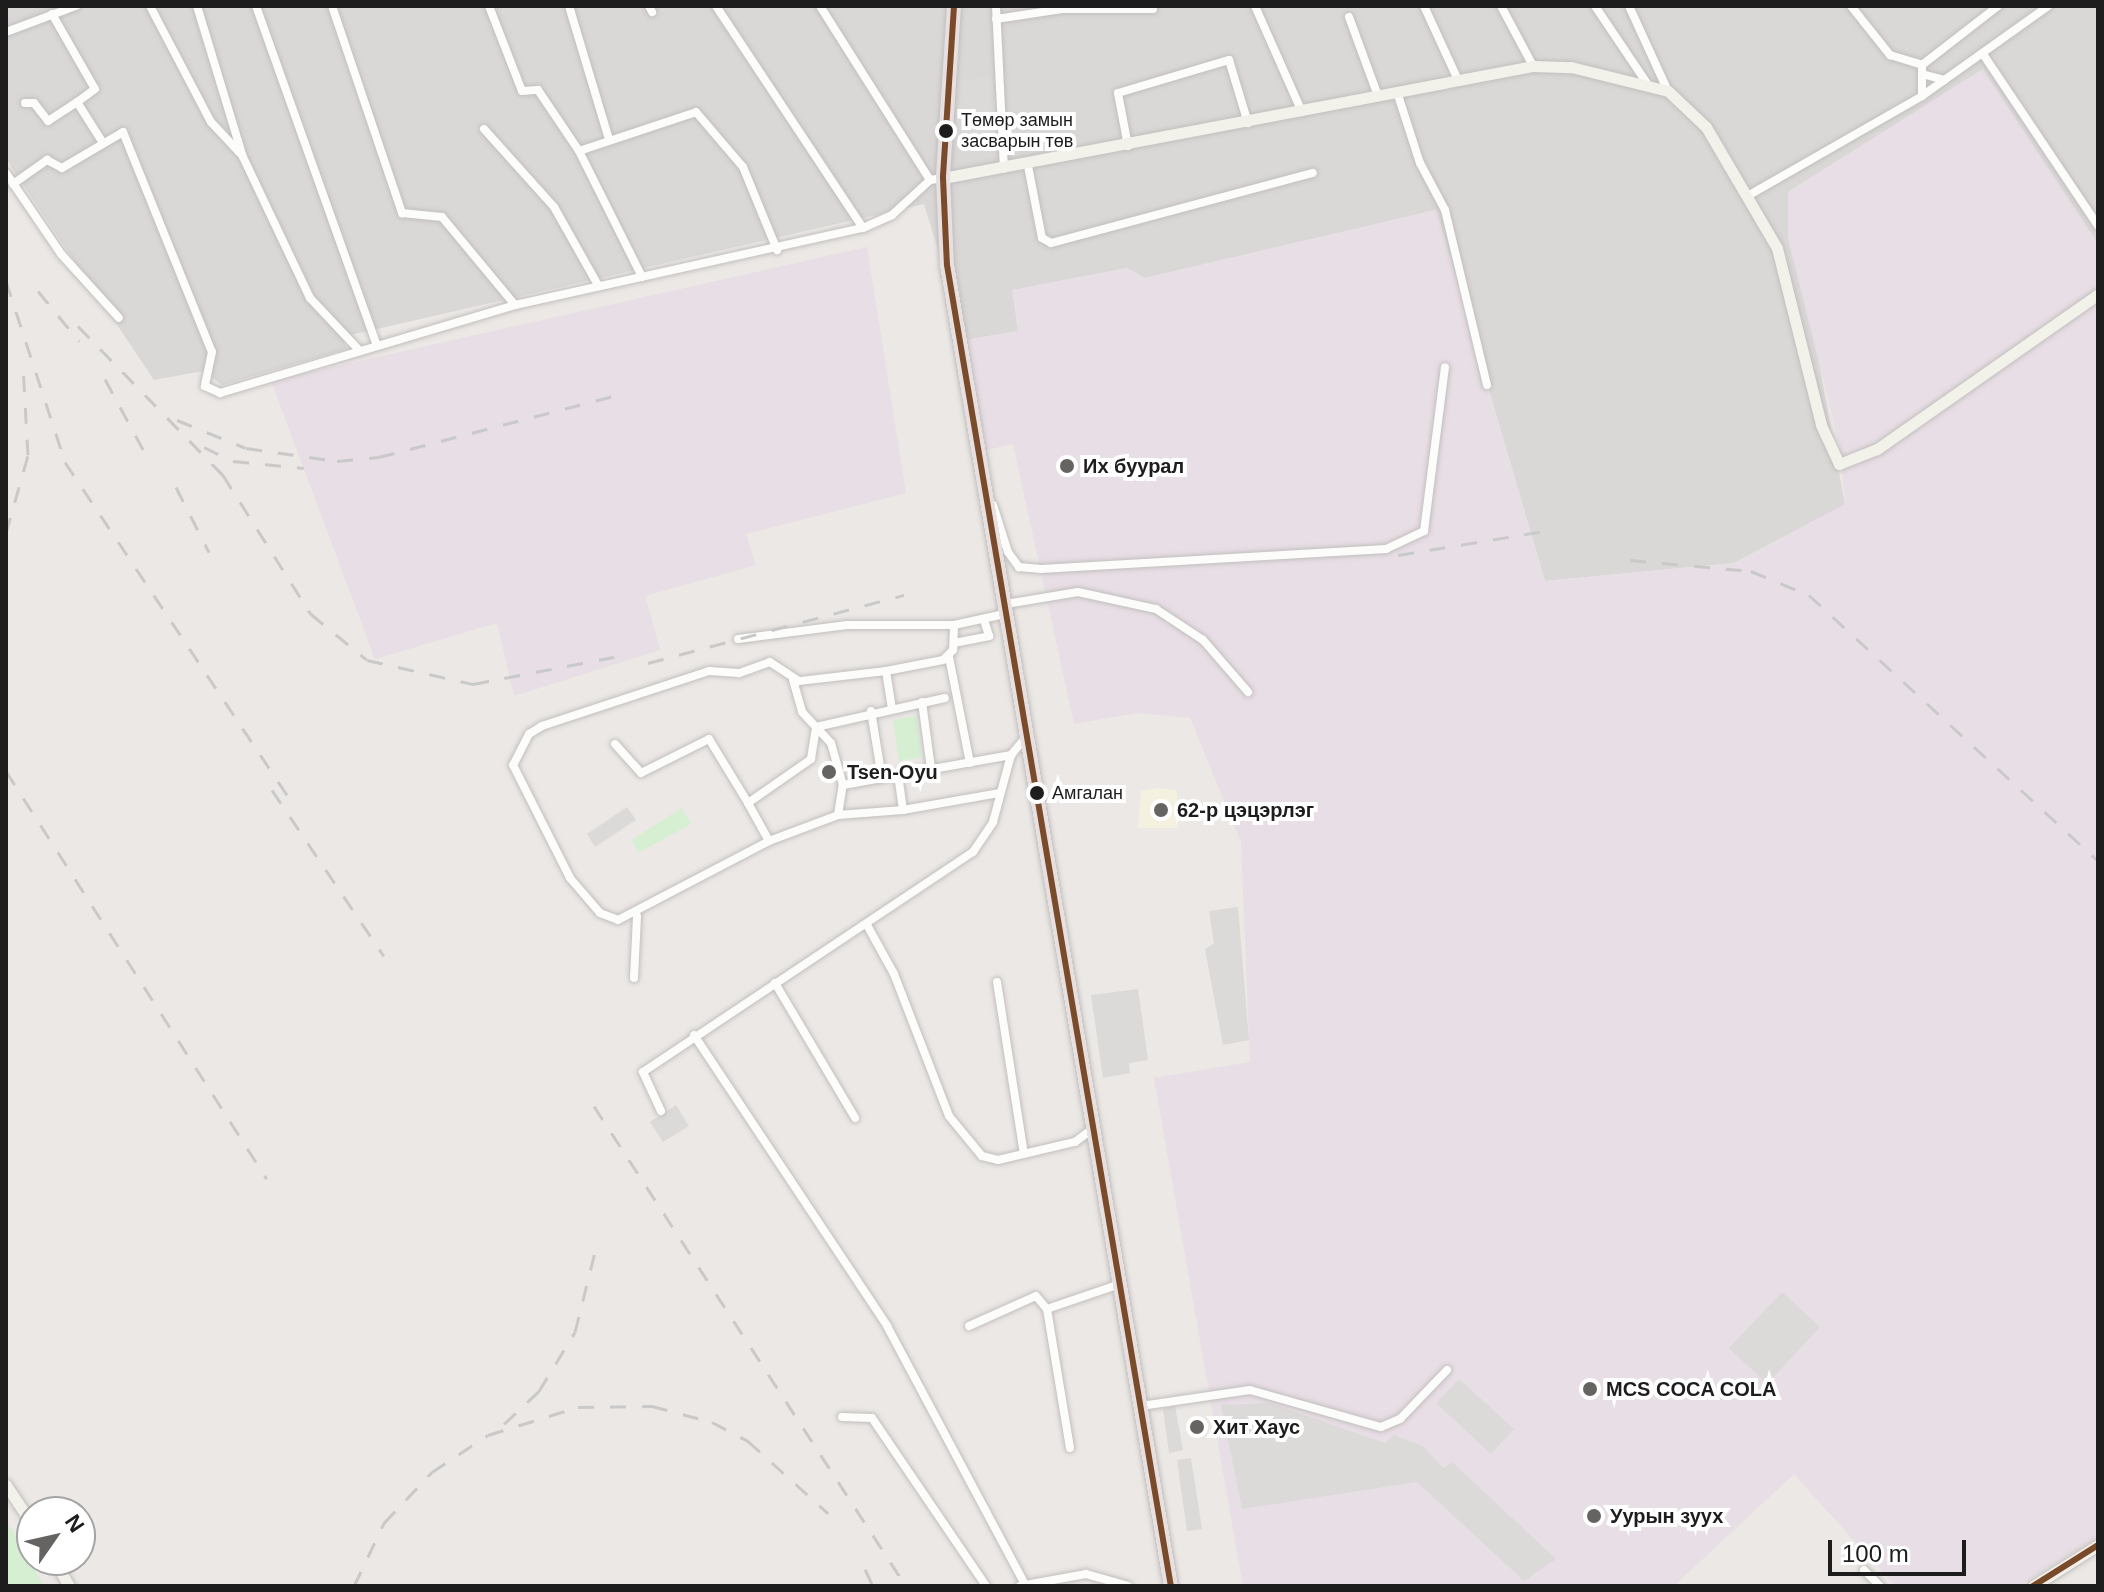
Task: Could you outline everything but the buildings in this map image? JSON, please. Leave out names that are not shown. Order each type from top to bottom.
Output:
[{"type":"highway","points":[[954,6],[937,179],[947,265],[1171,1586]]},
{"type":"street","points":[[6,32],[76,6]]},
{"type":"street","points":[[150,6],[211,122],[243,157]]},
{"type":"street","points":[[197,6],[243,157],[310,298],[359,350]]},
{"type":"street","points":[[256,6],[376,343]]},
{"type":"street","points":[[332,6],[402,213],[442,217],[515,305]]},
{"type":"street","points":[[489,6],[522,91],[538,90],[579,151],[642,277]]},
{"type":"street","points":[[569,6],[609,139]]},
{"type":"street","points":[[716,6],[863,228]]},
{"type":"street","points":[[820,6],[937,179]]},
{"type":"street","points":[[996,6],[1005,170]]},
{"type":"street","points":[[1255,6],[1302,112]]},
{"type":"street","points":[[1424,6],[1458,80]]},
{"type":"street","points":[[1501,6],[1533,66]]},
{"type":"street","points":[[1595,6],[1648,85]]},
{"type":"street","points":[[1629,6],[1668,91],[1706,127],[1751,194],[1777,248],[1833,462],[1877,449],[2098,294]]},
{"type":"street","points":[[1851,6],[1890,55],[1944,80]]},
{"type":"street","points":[[1922,69],[1998,6]]},
{"type":"street","points":[[1751,194],[1922,96],[2048,6]]},
{"type":"street","points":[[996,19],[1062,9],[1153,9]]},
{"type":"street","points":[[25,103],[34,103],[48,121],[95,89],[52,14]]},
{"type":"street","points":[[1349,17],[1378,96]]},
{"type":"street","points":[[1983,54],[2098,226]]},
{"type":"street","points":[[1128,146],[1118,93],[1229,60],[1248,123]]},
{"type":"street","points":[[13,184],[47,160],[56,171],[123,132],[143,170],[212,352],[205,386],[220,393],[376,343],[515,305],[598,285],[777,250],[863,228],[892,215],[937,179],[1028,166],[1533,66],[1668,91]]},
{"type":"street","points":[[1922,69],[1922,96]]},
{"type":"street","points":[[1397,92],[1420,163],[1445,210],[1487,385]]},
{"type":"street","points":[[77,102],[103,143]]},
{"type":"street","points":[[579,151],[696,112],[743,167],[777,250]]},
{"type":"street","points":[[484,129],[549,200],[598,285]]},
{"type":"street","points":[[1028,166],[1042,238],[1051,243],[1313,173]]},
{"type":"street","points":[[6,173],[61,254],[119,318]]},
{"type":"street","points":[[989,505],[1013,559],[1041,569],[1386,549],[1424,531],[1445,367]]},
{"type":"street","points":[[738,639],[847,625],[954,625],[984,620],[1003,609],[1091,593],[1156,609],[1203,640],[1248,692]]},
{"type":"street","points":[[954,643],[989,636],[984,620]]},
{"type":"street","points":[[954,625],[954,643],[949,657],[970,763]]},
{"type":"street","points":[[793,680],[886,671],[949,657]]},
{"type":"street","points":[[838,815],[843,785],[831,743],[802,712],[793,680],[770,662],[739,673],[709,671],[529,734],[515,772],[566,871],[609,918],[637,916],[769,841],[838,815],[903,810],[999,793]]},
{"type":"street","points":[[886,671],[892,707]]},
{"type":"street","points":[[816,727],[871,711],[945,698]]},
{"type":"street","points":[[922,702],[931,769]]},
{"type":"street","points":[[871,711],[882,778]]},
{"type":"street","points":[[748,803],[811,759],[816,727]]},
{"type":"street","points":[[661,1111],[640,1074],[694,1035],[867,925],[973,852],[993,822],[1011,755],[1028,735]]},
{"type":"street","points":[[615,744],[641,773],[709,739],[769,841]]},
{"type":"street","points":[[843,785],[1011,755]]},
{"type":"street","points":[[898,775],[903,810]]},
{"type":"street","points":[[634,978],[637,916]]},
{"type":"street","points":[[867,925],[894,974],[949,1116],[982,1156],[1024,1154],[1075,1142],[1095,1126]]},
{"type":"street","points":[[997,982],[1024,1154]]},
{"type":"street","points":[[775,983],[855,1118]]},
{"type":"street","points":[[694,1035],[887,1326],[1022,1584],[1086,1574],[1128,1586]]},
{"type":"street","points":[[1047,1309],[1120,1284]]},
{"type":"street","points":[[969,1326],[1036,1296],[1047,1309],[1070,1448]]},
{"type":"street","points":[[1141,1406],[1250,1390],[1381,1427],[1400,1419],[1447,1370]]},
{"type":"street","points":[[842,1417],[872,1418],[986,1586]]},
{"type":"street","points":[[2033,1586],[2098,1545]]},
{"type":"street","points":[[1864,1570],[1880,1586]]},
{"type":"shaded area","points":[[6,6],[2098,6],[2098,244],[1982,70],[1788,192],[1845,505],[1734,563],[1545,581],[1436,210],[1145,278],[1127,268],[1013,290],[1018,331],[966,340],[924,204],[342,337],[347,349],[222,385],[203,371],[154,380],[6,159]]},
{"type":"shaded area","points":[[1983,69],[2098,244],[2098,1537],[2018,1586],[1895,1586],[1794,1474],[1674,1586],[1243,1586],[1154,1078],[1250,1062],[1241,842],[1190,718],[1136,713],[1074,724],[1013,444],[986,450],[966,340],[1018,331],[1012,290],[1127,268],[1145,278],[1436,210],[1545,581],[1734,563],[1845,504],[1840,447],[1788,238],[1788,192]]},
{"type":"shaded area","points":[[992,78],[1000,149],[955,127],[962,80]]},
{"type":"shaded area","points":[[867,247],[906,493],[746,534],[756,565],[645,596],[660,650],[514,696],[497,623],[375,659],[271,381]]},
{"type":"shaded area","name":"62-р цэцэрлэг","points":[[1158,788],[1177,791],[1178,828],[1138,828],[1141,791]]},
{"type":"shaded area","points":[[627,807],[636,820],[595,847],[587,834]]},
{"type":"shaded area","points":[[1238,907],[1249,1040],[1223,1045],[1205,949],[1214,943],[1209,911]]},
{"type":"shaded area","points":[[1138,989],[1148,1060],[1129,1063],[1130,1073],[1103,1078],[1091,995]]},
{"type":"shaded area","points":[[676,1105],[689,1126],[663,1142],[650,1122]]},
{"type":"shaded area","points":[[1782,1292],[1820,1327],[1767,1384],[1729,1348]]},
{"type":"shaded area","points":[[1459,1379],[1514,1429],[1491,1454],[1436,1403]]},
{"type":"shaded area","points":[[1269,1403],[1385,1443],[1394,1435],[1423,1446],[1443,1468],[1452,1462],[1556,1559],[1524,1581],[1417,1482],[1242,1509],[1221,1405]]},
{"type":"shaded area","points":[[1175,1406],[1183,1450],[1169,1453],[1163,1409]]},
{"type":"shaded area","points":[[1191,1458],[1202,1529],[1187,1531],[1177,1460]]},
{"type":"green space","points":[[916,716],[922,757],[899,761],[893,720]]},
{"type":"green space","points":[[681,808],[691,824],[638,853],[632,840]]},
{"type":"green space","points":[[6,1522],[16,1537],[16,1576],[38,1576],[44,1586],[6,1586]]},
{"type":"railway","points":[[6,281],[65,462],[288,796]]},
{"type":"railway","points":[[38,291],[79,341]]},
{"type":"railway","points":[[78,326],[223,475],[311,614],[367,660],[473,684],[629,654]]},
{"type":"railway","points":[[6,533],[28,455],[23,365]]},
{"type":"railway","points":[[105,379],[144,451]]},
{"type":"railway","points":[[177,420],[246,448],[337,461],[379,457],[625,393]]},
{"type":"railway","points":[[204,447],[233,461],[304,468]]},
{"type":"railway","points":[[176,487],[209,552]]},
{"type":"railway","points":[[1398,555],[1550,530]]},
{"type":"railway","points":[[1630,560],[1751,571],[1809,595],[2098,861]]},
{"type":"railway","points":[[648,663],[904,595]]},
{"type":"railway","points":[[6,771],[267,1179]]},
{"type":"railway","points":[[272,790],[384,956]]},
{"type":"railway","points":[[594,1106],[906,1586]]},
{"type":"railway","points":[[504,1424],[539,1391],[575,1332],[596,1248]]},
{"type":"railway","points":[[354,1586],[384,1523],[432,1472],[488,1435],[578,1407],[652,1406],[712,1422],[748,1441],[828,1513]]},
{"type":"railway","points":[[865,1569],[873,1586]]},
{"type":"transit line","points":[[954,6],[943,178],[947,265],[1171,1586]]},
{"type":"transit line","points":[[2033,1586],[2098,1545]]},
{"type":"place","name":"Төмөр замын засварын төв","points":[[946,131]]},
{"type":"place","name":"Их буурал","points":[[1067,466]]},
{"type":"place","name":"Tsen-Oyu","points":[[829,772]]},
{"type":"place","name":"Амгалан","points":[[1037,793]]},
{"type":"place","name":"62-р цэцэрлэг","points":[[1161,810]]},
{"type":"place","name":"MCS COCA COLA","points":[[1590,1389]]},
{"type":"place","name":"Хит Хаус","points":[[1197,1427]]},
{"type":"place","name":"Уурын зуух","points":[[1594,1516]]}]
